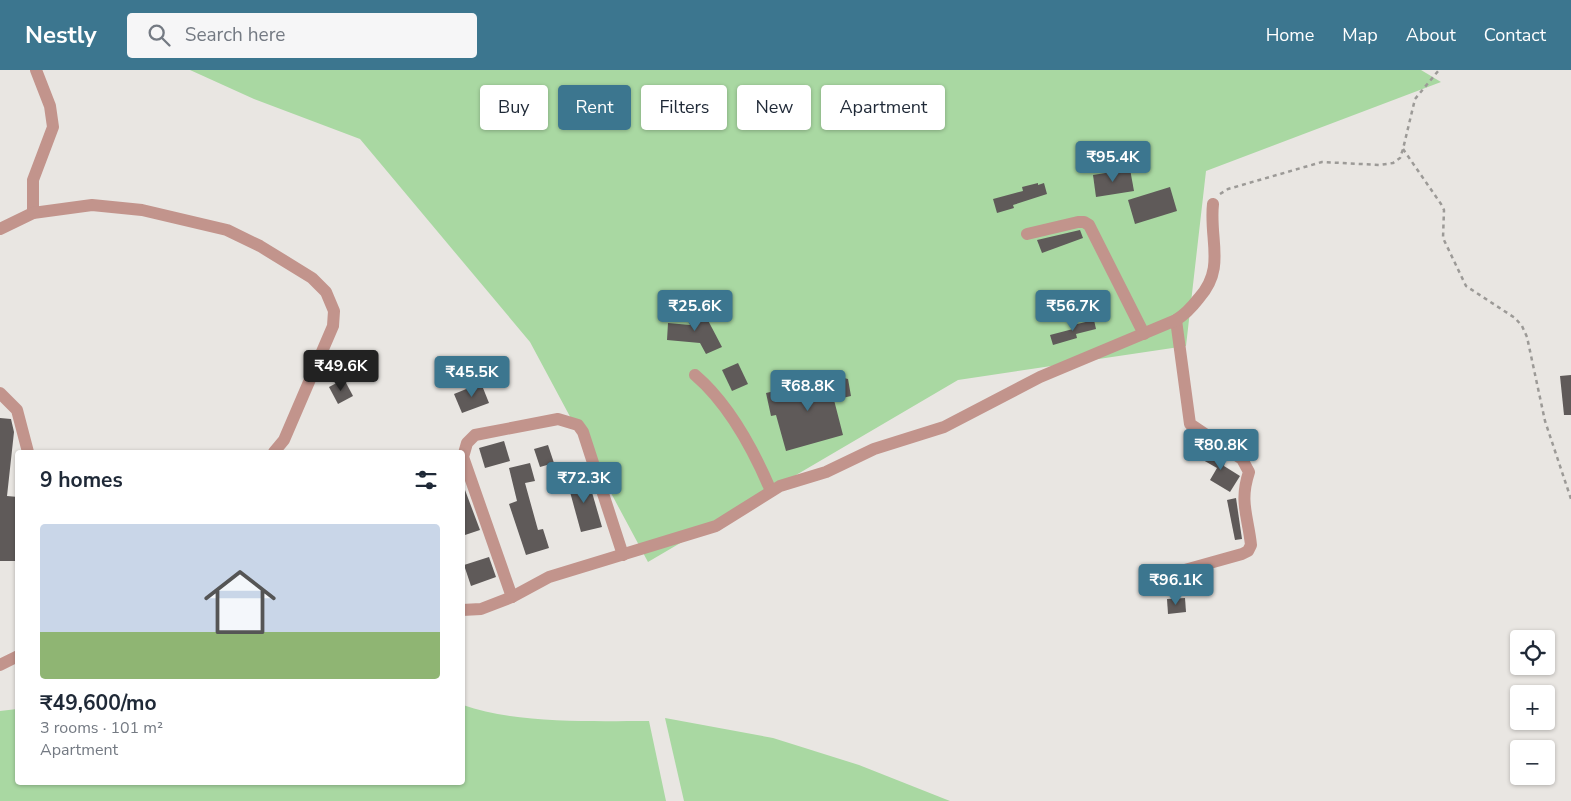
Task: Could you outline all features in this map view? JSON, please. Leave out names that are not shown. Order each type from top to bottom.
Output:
[{"type":"street","points":[[33,213],[33,180],[53,127],[50,106],[36,70]]},
{"type":"street","points":[[465,610],[481,609],[512,597],[549,577],[716,526],[771,491],[788,483],[826,472],[874,449],[944,427],[1040,376],[1176,320],[1186,314],[1212,281],[1215,269],[1213,204]]},
{"type":"street","points":[[0,229],[33,213],[92,205],[142,210],[217,227],[260,246],[312,278],[326,292],[334,311],[333,326],[284,440],[276,450]]},
{"type":"street","points":[[1027,234],[1078,222],[1089,225],[1144,334]]},
{"type":"street","points":[[1149,580],[1242,554],[1248,551],[1251,545],[1244,507],[1249,472],[1242,459],[1190,424],[1176,320]]},
{"type":"street","points":[[695,376],[709,387],[750,446],[771,491]]},
{"type":"street","points":[[0,393],[17,410],[27,450]]},
{"type":"street","points":[[465,450],[467,443],[475,435],[558,419],[578,424],[583,432],[623,555]]},
{"type":"street","points":[[465,463],[512,597]]},
{"type":"street","points":[[0,665],[15,658]]},
{"type":"path","points":[[1213,204],[1228,189],[1312,164],[1330,161],[1380,165],[1393,163],[1400,158],[1415,100],[1440,70]]},
{"type":"path","points":[[1403,149],[1444,210],[1443,238],[1466,286],[1515,318],[1522,326],[1527,337],[1545,422],[1571,499]]},
{"type":"green space","points":[[190,70],[1421,70],[1441,82],[1206,171],[1186,346],[958,380],[648,562],[530,342],[360,139],[254,99]]},
{"type":"green space","points":[[465,706],[506,716],[579,721],[649,721],[666,801],[0,801],[0,711],[15,709],[15,785],[465,785]]},
{"type":"green space","points":[[665,718],[773,738],[859,765],[950,801],[684,801]]},
{"type":"building","points":[[1130,169],[1134,191],[1096,197],[1093,175]]},
{"type":"building","points":[[1038,183],[1038,185],[1044,183],[1047,194],[1013,205],[1014,208],[997,213],[993,199],[1023,191],[1022,187]]},
{"type":"building","points":[[1170,187],[1177,211],[1135,224],[1128,200]]},
{"type":"building","points":[[1080,230],[1083,238],[1042,253],[1037,240]]},
{"type":"building","points":[[701,307],[722,347],[706,354],[700,343],[667,340],[668,323],[690,325],[685,314]]},
{"type":"building","points":[[1094,320],[1096,329],[1076,334],[1077,338],[1053,345],[1050,335],[1073,329],[1073,325]]},
{"type":"building","points":[[738,363],[748,384],[732,391],[722,370]]},
{"type":"building","points":[[1571,375],[1571,415],[1564,415],[1560,376]]},
{"type":"building","points":[[844,378],[848,379],[851,396],[834,400],[843,435],[786,451],[776,415],[771,416],[766,393],[817,381],[817,383]]},
{"type":"building","points":[[344,379],[353,396],[338,404],[329,387]]},
{"type":"building","points":[[481,383],[489,403],[462,413],[454,394]]},
{"type":"building","points":[[0,418],[11,419],[14,432],[7,496],[15,497],[15,561],[0,561]]},
{"type":"building","points":[[504,441],[510,461],[485,468],[479,448]]},
{"type":"building","points":[[548,445],[554,463],[540,467],[534,449]]},
{"type":"building","points":[[1210,448],[1226,458],[1224,466],[1240,476],[1230,492],[1210,480],[1217,468],[1203,460]]},
{"type":"building","points":[[530,463],[535,481],[525,483],[538,530],[543,529],[549,548],[526,555],[509,504],[517,501],[509,468]]},
{"type":"building","points":[[587,475],[602,527],[581,532],[567,481]]},
{"type":"building","points":[[465,490],[480,530],[465,535]]},
{"type":"building","points":[[1236,498],[1242,539],[1235,540],[1227,500]]},
{"type":"building","points":[[489,557],[496,577],[471,586],[465,565]]},
{"type":"building","points":[[1185,598],[1186,612],[1168,614],[1167,599]]}]
